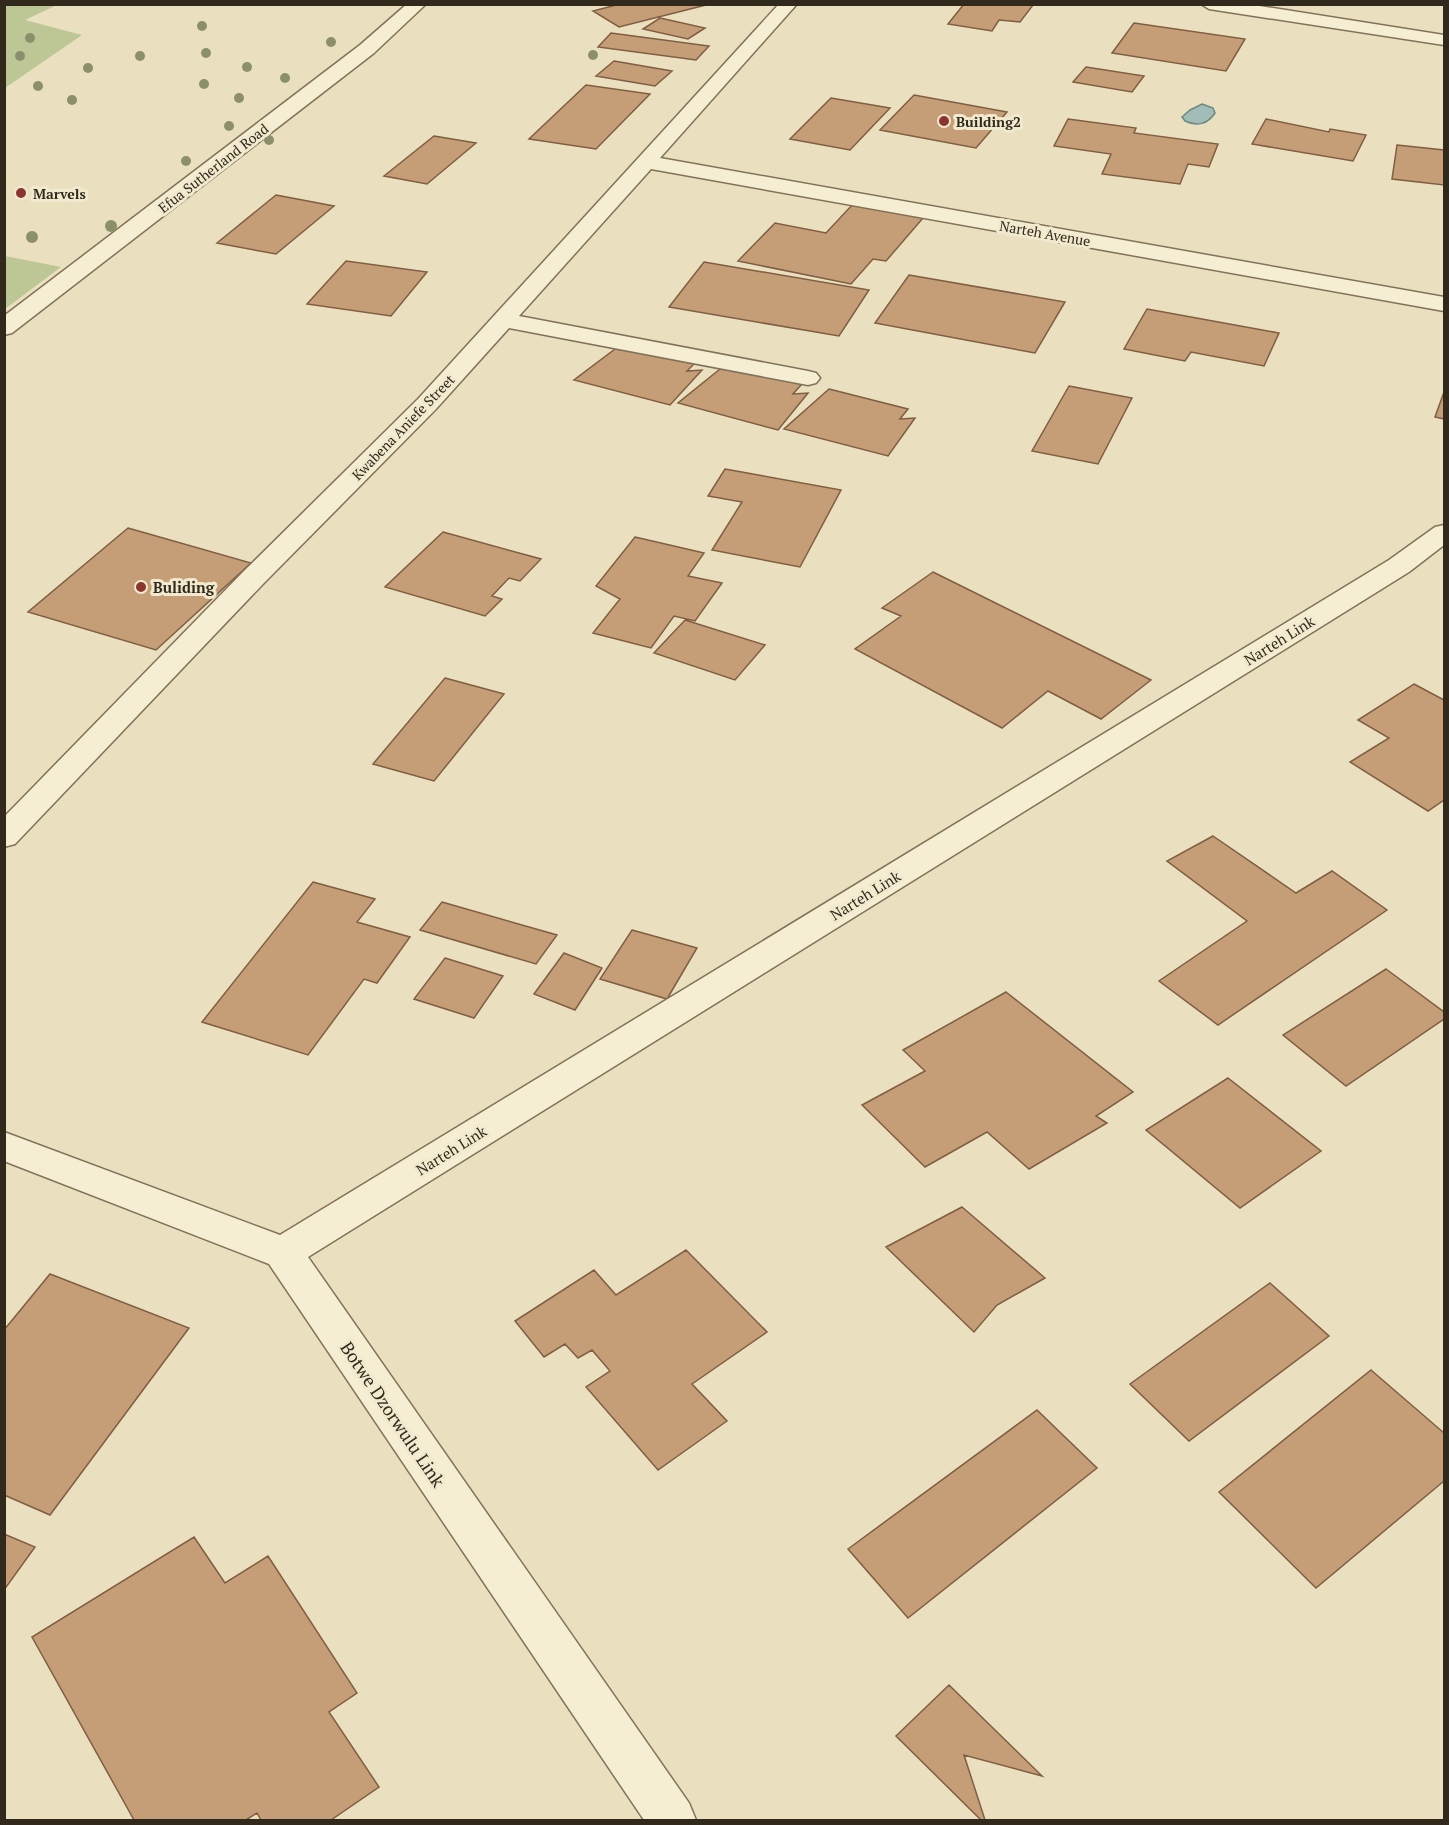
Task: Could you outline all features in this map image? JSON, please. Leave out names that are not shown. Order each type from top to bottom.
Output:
[{"type":"street","name":"Efua Sutherland Road","points":[[4,328],[367,49],[418,4]]},
{"type":"street","name":"Kwabena Aniefe Street","points":[[4,837],[253,578],[427,404],[789,4]]},
{"type":"street","points":[[1209,4],[1444,40]]},
{"type":"street","name":"Narteh Avenue","points":[[646,162],[1444,304]]},
{"type":"street","points":[[505,320],[808,378]]},
{"type":"street","name":"Narteh Link","points":[[283,1253],[1399,566],[1444,533]]},
{"type":"street","points":[[4,1146],[283,1253]]},
{"type":"street","name":"Botwe Dzorwulu Link","points":[[283,1253],[672,1821]]},
{"type":"green space","points":[[5,4],[57,5],[25,20],[82,35],[5,88]]},
{"type":"green space","points":[[5,256],[61,267],[5,309]]},
{"type":"water","points":[[1202,104],[1213,108],[1215,113],[1212,117],[1198,124],[1185,121],[1182,117]]},
{"type":"building","points":[[620,4],[710,4],[619,27],[593,11]]},
{"type":"building","points":[[964,4],[1033,5],[1020,22],[999,20],[992,31],[948,24]]},
{"type":"building","points":[[660,18],[705,28],[688,39],[643,29]]},
{"type":"building","points":[[1134,23],[1245,39],[1226,71],[1112,53]]},
{"type":"building","points":[[611,33],[709,46],[696,60],[598,47]]},
{"type":"building","points":[[614,61],[672,71],[655,86],[596,76]]},
{"type":"building","points":[[1086,67],[1144,76],[1132,92],[1073,82]]},
{"type":"building","points":[[586,85],[650,94],[596,149],[529,139]]},
{"type":"building","name":"Building2","points":[[914,95],[1007,112],[976,148],[880,130]]},
{"type":"building","points":[[831,98],[890,108],[850,150],[790,139]]},
{"type":"building","points":[[1068,119],[1136,128],[1134,133],[1218,144],[1209,167],[1188,164],[1180,184],[1102,174],[1111,154],[1054,146]]},
{"type":"building","points":[[1266,119],[1329,132],[1330,129],[1366,135],[1353,161],[1252,144]]},
{"type":"building","points":[[434,136],[476,143],[427,184],[384,176]]},
{"type":"building","points":[[1397,145],[1444,150],[1444,185],[1392,179]]},
{"type":"building","points":[[276,195],[334,206],[276,254],[217,243]]},
{"type":"building","points":[[853,204],[923,218],[886,261],[873,259],[851,284],[738,261],[775,223],[826,233]]},
{"type":"building","points":[[346,261],[427,272],[391,316],[307,304]]},
{"type":"building","points":[[704,262],[869,290],[839,336],[669,307]]},
{"type":"building","points":[[909,275],[1065,302],[1035,353],[875,323]]},
{"type":"building","points":[[1147,309],[1279,333],[1264,366],[1191,352],[1185,361],[1124,349]]},
{"type":"building","points":[[623,343],[697,361],[687,371],[702,370],[670,405],[574,380]]},
{"type":"building","points":[[725,365],[802,384],[793,394],[808,393],[778,430],[678,403]]},
{"type":"building","points":[[1069,386],[1132,398],[1098,464],[1032,451]]},
{"type":"building","points":[[829,389],[908,409],[900,419],[915,418],[888,456],[784,429]]},
{"type":"building","points":[[1444,392],[1444,419],[1435,417]]},
{"type":"building","points":[[725,469],[841,490],[800,567],[712,550],[742,502],[708,496]]},
{"type":"building","name":"Buliding","points":[[128,528],[251,563],[156,650],[28,612]]},
{"type":"building","points":[[443,532],[541,559],[520,581],[509,578],[492,596],[502,599],[485,616],[385,587]]},
{"type":"building","points":[[635,537],[704,553],[688,576],[722,583],[695,621],[674,616],[651,648],[593,633],[620,599],[596,586]]},
{"type":"building","points":[[933,572],[1151,680],[1101,719],[1048,691],[1002,728],[855,649],[901,616],[882,608]]},
{"type":"building","points":[[685,620],[765,645],[735,680],[654,653]]},
{"type":"building","points":[[445,678],[504,694],[434,781],[373,764]]},
{"type":"building","points":[[1414,684],[1444,700],[1444,800],[1428,811],[1350,762],[1389,738],[1358,720]]},
{"type":"building","points":[[1213,836],[1296,893],[1332,871],[1387,910],[1218,1025],[1159,981],[1247,921],[1167,861]]},
{"type":"building","points":[[313,882],[375,899],[357,922],[410,937],[377,983],[364,979],[308,1055],[202,1022]]},
{"type":"building","points":[[442,902],[557,935],[536,964],[420,930]]},
{"type":"building","points":[[632,930],[697,948],[667,999],[600,979]]},
{"type":"building","points":[[564,953],[602,968],[575,1010],[534,994]]},
{"type":"building","points":[[445,958],[503,976],[474,1018],[414,999]]},
{"type":"building","points":[[1386,969],[1444,1012],[1444,1019],[1346,1086],[1283,1035]]},
{"type":"building","points":[[1006,992],[1133,1092],[1096,1116],[1107,1123],[1029,1169],[987,1132],[925,1167],[862,1105],[925,1071],[903,1050]]},
{"type":"building","points":[[1228,1078],[1321,1151],[1240,1208],[1146,1130]]},
{"type":"building","points":[[962,1207],[1045,1278],[997,1305],[974,1332],[886,1247]]},
{"type":"building","points":[[686,1250],[767,1332],[692,1384],[727,1421],[658,1470],[586,1387],[610,1371],[592,1350],[578,1358],[565,1344],[544,1357],[515,1321],[594,1270],[616,1295]]},
{"type":"building","points":[[50,1274],[189,1328],[50,1515],[4,1495],[4,1330]]},
{"type":"building","points":[[1270,1283],[1329,1336],[1189,1441],[1130,1384]]},
{"type":"building","points":[[1371,1370],[1444,1433],[1444,1481],[1316,1588],[1219,1492]]},
{"type":"building","points":[[1037,1410],[1097,1468],[908,1618],[848,1549]]},
{"type":"building","points":[[4,1534],[35,1547],[4,1590]]},
{"type":"building","points":[[194,1537],[225,1583],[268,1556],[357,1693],[329,1712],[379,1787],[331,1820],[261,1820],[257,1813],[246,1820],[134,1820],[32,1637]]},
{"type":"building","points":[[949,1685],[1042,1776],[964,1755],[985,1820],[981,1820],[896,1736]]},
{"type":"place","name":"Building2","points":[[944,121]]},
{"type":"place","name":"Marvels","points":[[21,193]]},
{"type":"place","name":"Buliding","points":[[141,587]]}]
